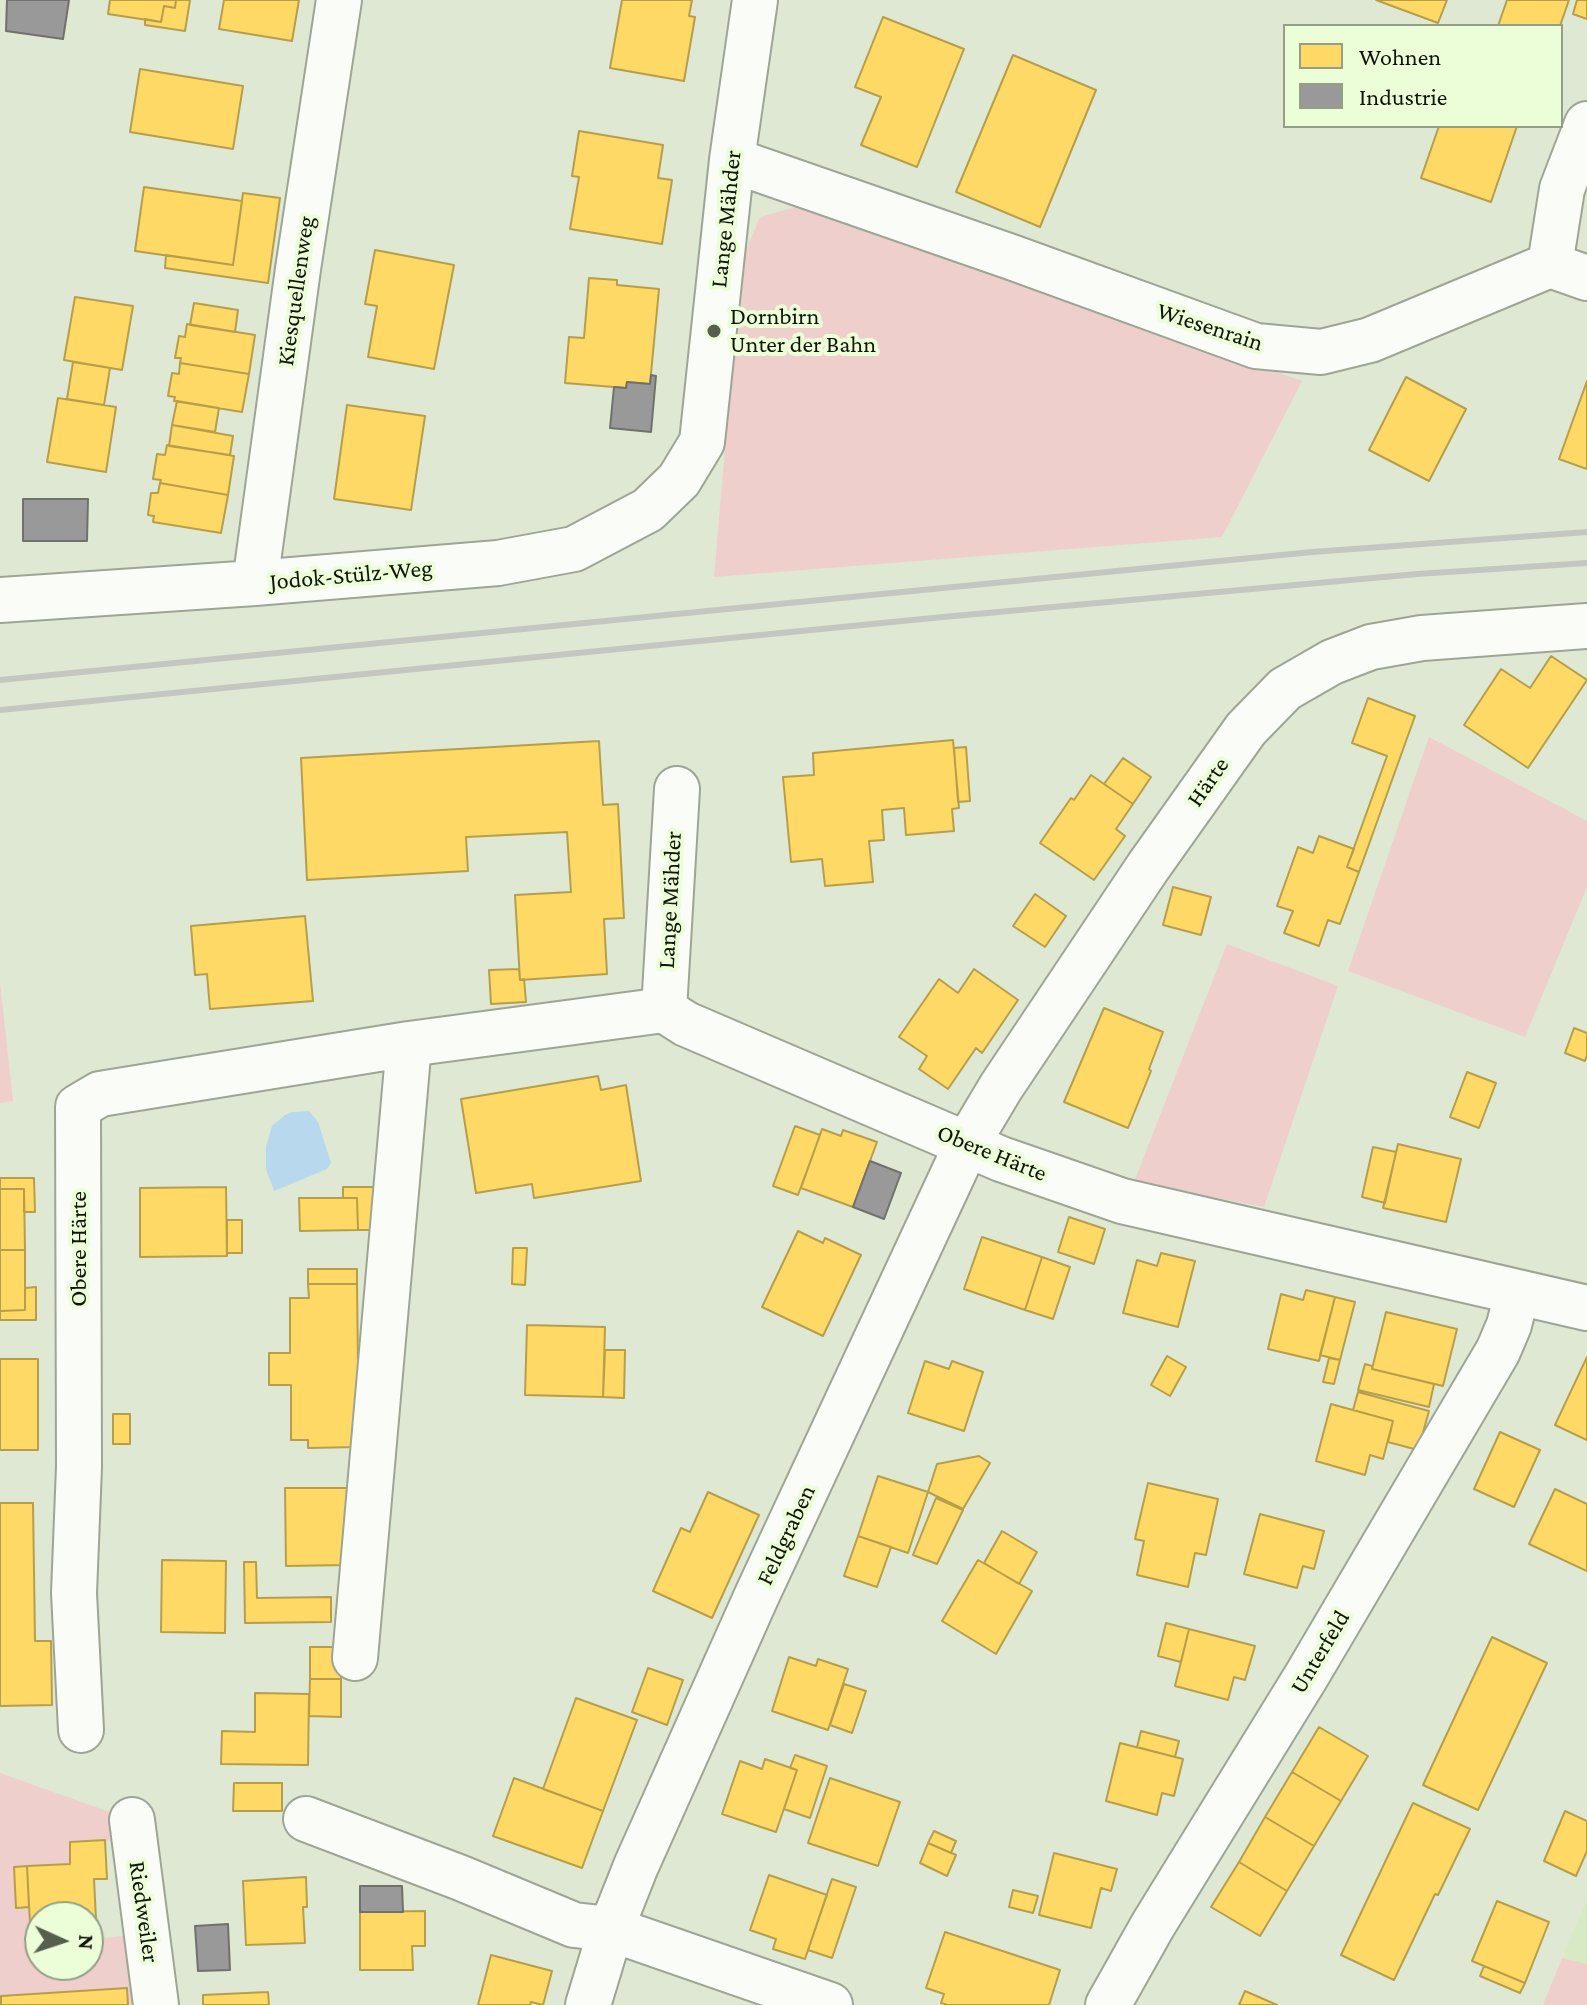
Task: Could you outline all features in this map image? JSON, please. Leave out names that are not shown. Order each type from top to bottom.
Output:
[{"type":"street","name":"Kiesquellenweg","points":[[255,583],[339,0]]},
{"type":"street","name":"Lange Mähder","points":[[679,480],[702,442],[732,160],[755,0]]},
{"type":"street","name":"Wiesenrain","points":[[732,160],[1256,346],[1321,352],[1370,340],[1568,271],[1562,189],[1587,124]]},
{"type":"street","name":"Jodok-Stülz-Weg","points":[[0,600],[498,563],[574,549],[648,510],[679,480]]},
{"type":"street","name":"Härte","points":[[967,1144],[1001,1087],[1148,867],[1246,729],[1285,689],[1332,662],[1371,647],[1422,638],[1587,626]]},
{"type":"street","name":"Lange Mähder","points":[[664,1010],[677,789]]},
{"type":"street","name":"Obere Härte","points":[[81,1730],[74,1593],[79,1467],[78,1107],[100,1094],[409,1044],[664,1010],[686,1024],[1001,1159],[1122,1201],[1587,1308]]},
{"type":"street","points":[[355,1658],[409,1044]]},
{"type":"street","name":"Feldgraben","points":[[588,2005],[611,1929],[636,1866],[757,1595],[967,1144]]},
{"type":"street","name":"Unterfeld","points":[[1108,2005],[1498,1351],[1517,1293]]},
{"type":"street","points":[[306,1819],[574,1925],[611,1929],[830,2005]]},
{"type":"street","name":"Riedweiler","points":[[132,1820],[156,2005]]},
{"type":"shaded area","points":[[803,205],[1302,381],[1222,537],[714,577],[741,262],[760,217]]},
{"type":"shaded area","points":[[1429,737],[1587,821],[1587,887],[1525,1037],[1348,971]]},
{"type":"shaded area","points":[[1227,944],[1338,986],[1264,1207],[1134,1182]]},
{"type":"shaded area","points":[[0,982],[13,1101],[0,1103]]},
{"type":"shaded area","points":[[0,1773],[121,1816],[125,1840],[70,1842],[70,1864],[15,1867],[17,1908],[24,1907],[24,1981],[104,1981],[104,1938],[131,1935],[148,2005],[1,1996],[0,2005]]},
{"type":"shaded area","points":[[1587,1899],[1587,2005],[1543,2005],[1562,1958]]},
{"type":"shaded area","points":[[1562,1958],[1587,1964],[1587,2005],[1543,2005]]},
{"type":"water","points":[[309,1111],[318,1122],[331,1163],[327,1169],[274,1191],[266,1169],[266,1147],[272,1126],[292,1112]]},
{"type":"building: Wohnen","points":[[110,0],[176,0],[175,8],[164,6],[161,22],[108,14]]},
{"type":"building: Wohnen","points":[[176,0],[190,0],[185,31],[145,25],[145,19],[161,22],[164,6],[175,8]]},
{"type":"building: Wohnen","points":[[224,0],[299,0],[292,41],[219,29]]},
{"type":"building: Wohnen","points":[[622,0],[692,0],[689,16],[695,17],[684,81],[610,68]]},
{"type":"building: Wohnen","points":[[1376,0],[1447,0],[1438,23]]},
{"type":"building: Wohnen","points":[[1507,0],[1569,0],[1561,24],[1499,24]]},
{"type":"building: Wohnen","points":[[1577,0],[1587,0],[1587,19],[1573,14]]},
{"type":"building: Wohnen","points":[[883,17],[964,49],[917,167],[861,145],[881,97],[855,87]]},
{"type":"building: Wohnen","points":[[1013,55],[1096,90],[1040,227],[956,192]]},
{"type":"building: Wohnen","points":[[140,69],[243,86],[233,149],[130,132]]},
{"type":"building: Wohnen","points":[[1438,128],[1516,128],[1491,202],[1421,178]]},
{"type":"building: Wohnen","points":[[579,131],[663,145],[658,178],[672,180],[662,244],[570,229],[579,177],[572,176]]},
{"type":"building: Wohnen","points":[[144,187],[242,201],[233,265],[135,251]]},
{"type":"building: Wohnen","points":[[243,193],[280,198],[268,283],[165,268],[166,255],[233,265]]},
{"type":"building: Wohnen","points":[[375,250],[454,265],[434,369],[368,357],[377,306],[365,304]]},
{"type":"building: Wohnen","points":[[589,278],[617,280],[617,285],[659,289],[650,384],[627,382],[626,388],[565,383],[569,337],[584,338]]},
{"type":"building: Wohnen","points":[[75,297],[133,306],[122,370],[64,360]]},
{"type":"building: Wohnen","points":[[194,303],[238,310],[235,332],[190,325]]},
{"type":"building: Wohnen","points":[[187,324],[255,335],[249,374],[180,363],[181,358],[175,358],[179,336],[185,337]]},
{"type":"building: Wohnen","points":[[73,362],[110,368],[104,405],[67,399]]},
{"type":"building: Wohnen","points":[[180,363],[249,374],[242,412],[174,401],[175,397],[168,396],[172,373],[179,374]]},
{"type":"building: Wohnen","points":[[1406,377],[1466,409],[1429,481],[1369,450]]},
{"type":"building: Wohnen","points":[[1587,381],[1587,469],[1559,459]]},
{"type":"building: Wohnen","points":[[58,398],[116,407],[106,472],[47,462]]},
{"type":"building: Wohnen","points":[[177,401],[219,408],[215,432],[172,425]]},
{"type":"building: Wohnen","points":[[347,405],[425,416],[411,510],[334,499]]},
{"type":"building: Wohnen","points":[[172,425],[233,436],[230,455],[169,446]]},
{"type":"building: Wohnen","points":[[167,445],[234,456],[228,495],[160,483],[161,480],[153,479],[157,454],[165,455]]},
{"type":"building: Wohnen","points":[[160,483],[228,495],[221,533],[153,522],[154,516],[148,515],[151,493],[158,493]]},
{"type":"building: Wohnen","points":[[1551,656],[1587,680],[1528,768],[1464,725],[1501,669],[1530,688]]},
{"type":"building: Wohnen","points":[[1368,698],[1415,716],[1359,872],[1347,867],[1387,756],[1352,743]]},
{"type":"building: Wohnen","points":[[953,740],[959,808],[952,809],[954,831],[906,835],[904,808],[882,810],[884,840],[869,841],[873,882],[825,886],[822,859],[791,862],[783,777],[814,775],[813,753]]},
{"type":"building: Wohnen","points":[[599,741],[603,805],[618,804],[624,918],[604,919],[607,974],[520,980],[515,895],[571,892],[567,832],[466,837],[468,871],[307,880],[301,758]]},
{"type":"building: Wohnen","points":[[966,747],[970,801],[958,802],[954,748]]},
{"type":"building: Wohnen","points":[[1123,758],[1151,777],[1133,804],[1104,784]]},
{"type":"building: Wohnen","points":[[1091,775],[1133,804],[1116,829],[1125,836],[1094,880],[1040,843]]},
{"type":"building: Wohnen","points":[[1319,836],[1354,849],[1347,867],[1359,872],[1340,924],[1328,920],[1319,946],[1284,933],[1293,911],[1277,906],[1298,847],[1313,853]]},
{"type":"building: Wohnen","points":[[1173,887],[1211,897],[1201,935],[1163,925]]},
{"type":"building: Wohnen","points":[[1035,894],[1066,916],[1045,947],[1013,926]]},
{"type":"building: Wohnen","points":[[305,916],[313,1001],[210,1009],[207,974],[195,975],[191,926]]},
{"type":"building: Wohnen","points":[[519,969],[520,980],[524,979],[526,1002],[491,1004],[489,970]]},
{"type":"building: Wohnen","points":[[974,969],[1018,1000],[982,1053],[976,1048],[948,1089],[919,1069],[927,1056],[899,1037],[939,979],[958,993]]},
{"type":"building: Wohnen","points":[[1104,1008],[1163,1032],[1128,1128],[1064,1102]]},
{"type":"building: Wohnen","points":[[1574,1028],[1587,1033],[1585,1061],[1565,1053]]},
{"type":"building: Wohnen","points":[[1467,1072],[1496,1083],[1479,1128],[1450,1117]]},
{"type":"building: Wohnen","points":[[598,1076],[601,1090],[626,1085],[641,1181],[534,1198],[532,1184],[476,1193],[461,1099]]},
{"type":"building: Wohnen","points":[[795,1126],[820,1135],[798,1195],[773,1186]]},
{"type":"building: Wohnen","points":[[822,1129],[841,1136],[843,1130],[877,1142],[853,1207],[801,1188]]},
{"type":"building: Wohnen","points":[[1398,1144],[1461,1159],[1446,1222],[1383,1208]]},
{"type":"building: Wohnen","points":[[1373,1147],[1396,1152],[1385,1203],[1362,1197]]},
{"type":"building: Wohnen","points":[[0,1178],[34,1178],[35,1212],[24,1212],[24,1189],[0,1189]]},
{"type":"building: Wohnen","points":[[226,1187],[227,1256],[140,1257],[140,1188]]},
{"type":"building: Wohnen","points":[[343,1187],[386,1187],[386,1230],[358,1230],[357,1198],[343,1198]]},
{"type":"building: Wohnen","points":[[0,1189],[24,1189],[25,1250],[0,1250]]},
{"type":"building: Wohnen","points":[[299,1198],[357,1198],[358,1230],[300,1231]]},
{"type":"building: Wohnen","points":[[1069,1217],[1105,1229],[1094,1264],[1058,1252]]},
{"type":"building: Wohnen","points":[[227,1220],[242,1220],[242,1253],[227,1253]]},
{"type":"building: Wohnen","points":[[798,1231],[823,1243],[825,1238],[861,1255],[823,1336],[762,1307]]},
{"type":"building: Wohnen","points":[[982,1237],[1042,1257],[1025,1310],[964,1289]]},
{"type":"building: Wohnen","points":[[513,1248],[527,1248],[525,1285],[512,1284]]},
{"type":"building: Wohnen","points":[[0,1250],[25,1250],[25,1310],[0,1311]]},
{"type":"building: Wohnen","points":[[1161,1253],[1195,1261],[1178,1327],[1123,1313],[1137,1260],[1157,1266]]},
{"type":"building: Wohnen","points":[[1042,1257],[1070,1267],[1053,1319],[1025,1310]]},
{"type":"building: Wohnen","points":[[308,1269],[357,1269],[357,1284],[308,1284]]},
{"type":"building: Wohnen","points":[[308,1284],[357,1284],[359,1447],[308,1448],[308,1440],[291,1440],[291,1385],[269,1385],[269,1353],[290,1353],[290,1298],[309,1298]]},
{"type":"building: Wohnen","points":[[36,1287],[36,1320],[0,1320],[0,1311],[25,1310],[25,1288]]},
{"type":"building: Wohnen","points":[[1306,1290],[1335,1297],[1319,1361],[1268,1349],[1281,1294],[1303,1300]]},
{"type":"building: Wohnen","points":[[1335,1297],[1355,1302],[1340,1360],[1320,1355]]},
{"type":"building: Wohnen","points":[[1386,1312],[1457,1329],[1443,1386],[1372,1369]]},
{"type":"building: Wohnen","points":[[527,1325],[605,1327],[603,1397],[525,1395]]},
{"type":"building: Wohnen","points":[[605,1350],[625,1350],[624,1398],[603,1397]]},
{"type":"building: Wohnen","points":[[1167,1356],[1186,1367],[1170,1396],[1151,1385]]},
{"type":"building: Wohnen","points":[[1587,1357],[1587,1440],[1555,1425]]},
{"type":"building: Wohnen","points":[[1329,1358],[1340,1360],[1334,1384],[1323,1382]]},
{"type":"building: Wohnen","points":[[0,1359],[38,1359],[38,1450],[0,1450]]},
{"type":"building: Wohnen","points":[[925,1361],[949,1369],[952,1361],[983,1372],[964,1431],[908,1413]]},
{"type":"building: Wohnen","points":[[1365,1364],[1372,1366],[1372,1369],[1434,1384],[1429,1407],[1358,1390]]},
{"type":"building: Wohnen","points":[[1358,1392],[1429,1411],[1418,1450],[1388,1442],[1393,1421],[1353,1410]]},
{"type":"building: Wohnen","points":[[1331,1404],[1393,1421],[1383,1459],[1370,1455],[1365,1475],[1316,1461]]},
{"type":"building: Wohnen","points":[[113,1414],[130,1414],[130,1444],[113,1444]]},
{"type":"building: Wohnen","points":[[1500,1432],[1540,1450],[1514,1507],[1474,1489]]},
{"type":"building: Wohnen","points":[[979,1456],[990,1463],[963,1509],[928,1492],[937,1464]]},
{"type":"building: Wohnen","points":[[878,1476],[928,1492],[908,1553],[858,1536]]},
{"type":"building: Wohnen","points":[[1148,1483],[1218,1499],[1206,1555],[1195,1553],[1188,1587],[1137,1575],[1144,1541],[1135,1539]]},
{"type":"building: Wohnen","points":[[285,1488],[348,1488],[348,1565],[286,1566]]},
{"type":"building: Wohnen","points":[[1555,1489],[1587,1504],[1587,1571],[1529,1544]]},
{"type":"building: Wohnen","points":[[708,1492],[759,1515],[712,1618],[653,1591],[681,1528],[690,1532]]},
{"type":"building: Wohnen","points":[[936,1498],[963,1510],[937,1564],[913,1555]]},
{"type":"building: Wohnen","points":[[0,1503],[33,1503],[35,1641],[51,1641],[52,1705],[0,1706]]},
{"type":"building: Wohnen","points":[[1260,1514],[1324,1531],[1314,1569],[1303,1566],[1297,1588],[1244,1574]]},
{"type":"building: Wohnen","points":[[1002,1531],[1037,1552],[1019,1584],[984,1563]]},
{"type":"building: Wohnen","points":[[858,1536],[891,1547],[877,1587],[844,1576]]},
{"type":"building: Wohnen","points":[[162,1560],[226,1561],[225,1633],[161,1632]]},
{"type":"building: Wohnen","points":[[978,1560],[1032,1591],[996,1654],[942,1621]]},
{"type":"building: Wohnen","points":[[244,1562],[256,1562],[257,1598],[331,1597],[331,1622],[245,1623]]},
{"type":"building: Wohnen","points":[[1166,1623],[1189,1629],[1181,1662],[1158,1656]]},
{"type":"building: Wohnen","points":[[1189,1629],[1255,1646],[1245,1680],[1234,1677],[1228,1700],[1175,1686]]},
{"type":"building: Wohnen","points":[[1492,1637],[1547,1663],[1478,1810],[1423,1785]]},
{"type":"building: Wohnen","points":[[310,1647],[341,1647],[341,1679],[310,1679]]},
{"type":"building: Wohnen","points":[[789,1657],[816,1666],[818,1659],[848,1669],[828,1730],[772,1711]]},
{"type":"building: Wohnen","points":[[648,1668],[683,1680],[667,1725],[632,1712]]},
{"type":"building: Wohnen","points":[[310,1679],[341,1679],[341,1717],[309,1716]]},
{"type":"building: Wohnen","points":[[844,1684],[866,1691],[852,1733],[830,1725]]},
{"type":"building: Wohnen","points":[[255,1693],[309,1694],[308,1765],[221,1764],[222,1731],[255,1732]]},
{"type":"building: Wohnen","points":[[576,1698],[637,1720],[603,1811],[543,1789]]},
{"type":"building: Wohnen","points":[[1319,1727],[1368,1756],[1341,1801],[1292,1772]]},
{"type":"building: Wohnen","points":[[1141,1731],[1179,1741],[1175,1757],[1137,1747]]},
{"type":"building: Wohnen","points":[[1120,1743],[1183,1759],[1174,1796],[1162,1793],[1157,1815],[1106,1801]]},
{"type":"building: Wohnen","points":[[795,1755],[827,1766],[810,1818],[784,1809],[797,1770],[790,1768]]},
{"type":"building: Wohnen","points":[[765,1759],[797,1770],[776,1832],[722,1814],[740,1761],[762,1769]]},
{"type":"building: Wohnen","points":[[1292,1772],[1341,1801],[1314,1846],[1265,1817]]},
{"type":"building: Wohnen","points":[[514,1778],[603,1811],[582,1868],[493,1836]]},
{"type":"building: Wohnen","points":[[830,1778],[900,1802],[878,1866],[808,1843]]},
{"type":"building: Wohnen","points":[[234,1783],[282,1783],[282,1811],[233,1811]]},
{"type":"building: Wohnen","points":[[1413,1803],[1470,1829],[1394,1980],[1341,1955]]},
{"type":"building: Wohnen","points":[[1565,1811],[1587,1821],[1587,1851],[1576,1876],[1544,1861]]},
{"type":"building: Wohnen","points":[[1265,1817],[1314,1846],[1287,1891],[1239,1862]]},
{"type":"building: Wohnen","points":[[934,1831],[956,1841],[951,1853],[928,1843]]},
{"type":"building: Wohnen","points":[[105,1840],[107,1879],[94,1879],[95,1901],[29,1901],[27,1866],[70,1864],[70,1842]]},
{"type":"building: Wohnen","points":[[928,1843],[956,1855],[947,1876],[920,1863]]},
{"type":"building: Wohnen","points":[[1054,1853],[1117,1869],[1111,1891],[1101,1888],[1091,1928],[1039,1915]]},
{"type":"building: Wohnen","points":[[1239,1862],[1287,1891],[1260,1936],[1211,1907]]},
{"type":"building: Wohnen","points":[[27,1866],[29,1901],[24,1901],[24,1907],[16,1908],[14,1867]]},
{"type":"building: Wohnen","points":[[769,1875],[827,1895],[805,1959],[773,1949],[776,1939],[750,1930]]},
{"type":"building: Wohnen","points":[[306,1877],[307,1907],[303,1907],[305,1943],[246,1945],[243,1881]]},
{"type":"building: Wohnen","points":[[832,1879],[856,1887],[832,1958],[808,1950]]},
{"type":"building: Wohnen","points":[[1013,1890],[1038,1896],[1033,1913],[1009,1907]]},
{"type":"building: Wohnen","points":[[1497,1901],[1549,1922],[1525,1983],[1472,1961]]},
{"type":"building: Wohnen","points":[[425,1911],[425,1946],[412,1946],[413,1970],[360,1970],[360,1912]]},
{"type":"building: Wohnen","points":[[945,1932],[1060,1970],[1049,2005],[941,2003],[944,1994],[926,1988]]},
{"type":"building: Wohnen","points":[[491,1955],[552,1971],[543,2005],[531,2002],[530,2005],[478,2005]]},
{"type":"building: Wohnen","points":[[1484,1966],[1525,1983],[1520,1993],[1480,1976]]},
{"type":"building: Wohnen","points":[[127,1988],[128,2005],[1,2005],[1,1996]]},
{"type":"building: Wohnen","points":[[1245,1991],[1277,2005],[1239,2005]]},
{"type":"building: Wohnen","points":[[268,1992],[269,2005],[203,2005],[203,1995]]},
{"type":"building: Industrie","points":[[7,0],[69,0],[63,39],[6,31]]},
{"type":"building: Industrie","points":[[651,375],[656,376],[651,432],[610,428],[614,387],[626,388],[627,382],[650,384]]},
{"type":"building: Industrie","points":[[23,499],[88,499],[87,541],[23,541]]},
{"type":"building: Industrie","points":[[870,1161],[901,1173],[884,1219],[853,1207]]},
{"type":"building: Industrie","points":[[360,1886],[402,1886],[403,1912],[360,1912]]},
{"type":"building: Industrie","points":[[228,1924],[230,1970],[198,1971],[195,1926]]},
{"type":"railway","points":[[0,680],[1312,552],[1587,532]]},
{"type":"railway","points":[[0,710],[943,617],[1417,574],[1587,563]]},
{"type":"place","name":"Dornbirn Unter der Bahn","points":[[714,331]]}]
